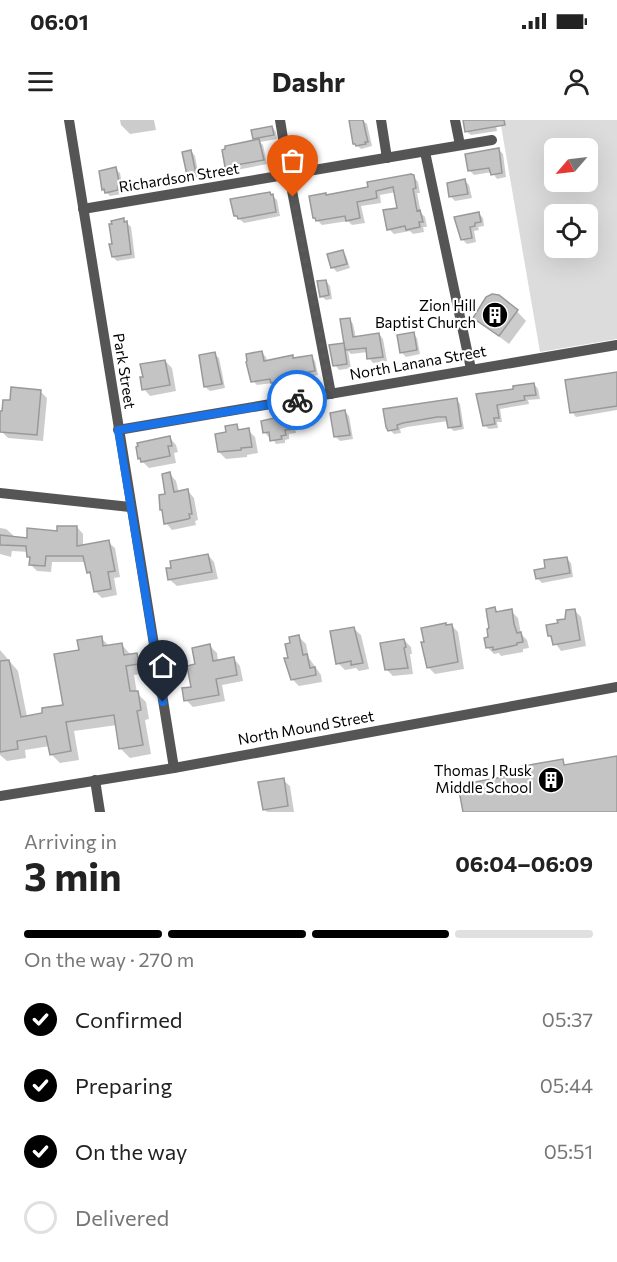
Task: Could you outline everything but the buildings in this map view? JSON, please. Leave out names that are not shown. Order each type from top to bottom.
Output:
[{"type":"street","name":"Park Street","points":[[69,120],[174,768]]},
{"type":"street","points":[[280,120],[331,394]]},
{"type":"street","points":[[381,120],[387,158]]},
{"type":"street","points":[[455,120],[460,145]]},
{"type":"street","name":"Richardson Street","points":[[83,209],[492,140]]},
{"type":"street","points":[[424,152],[471,369]]},
{"type":"street","name":"North Lanana Street","points":[[118,430],[617,345]]},
{"type":"street","points":[[0,493],[130,507]]},
{"type":"street","name":"North Mound Street","points":[[0,796],[174,768],[617,687]]},
{"type":"street","points":[[95,780],[100,812]]},
{"type":"shaded area","points":[[500,120],[617,120],[617,339],[540,352]]},
{"type":"way so far","points":[[293,197],[331,394],[297,400]]},
{"type":"place","name":"Zion Hill Baptist Church","points":[[495,315]]},
{"type":"place","name":"Thomas J Rusk Middle School","points":[[551,780]]},
{"type":"route","points":[[163,702],[118,430],[297,400]]}]
